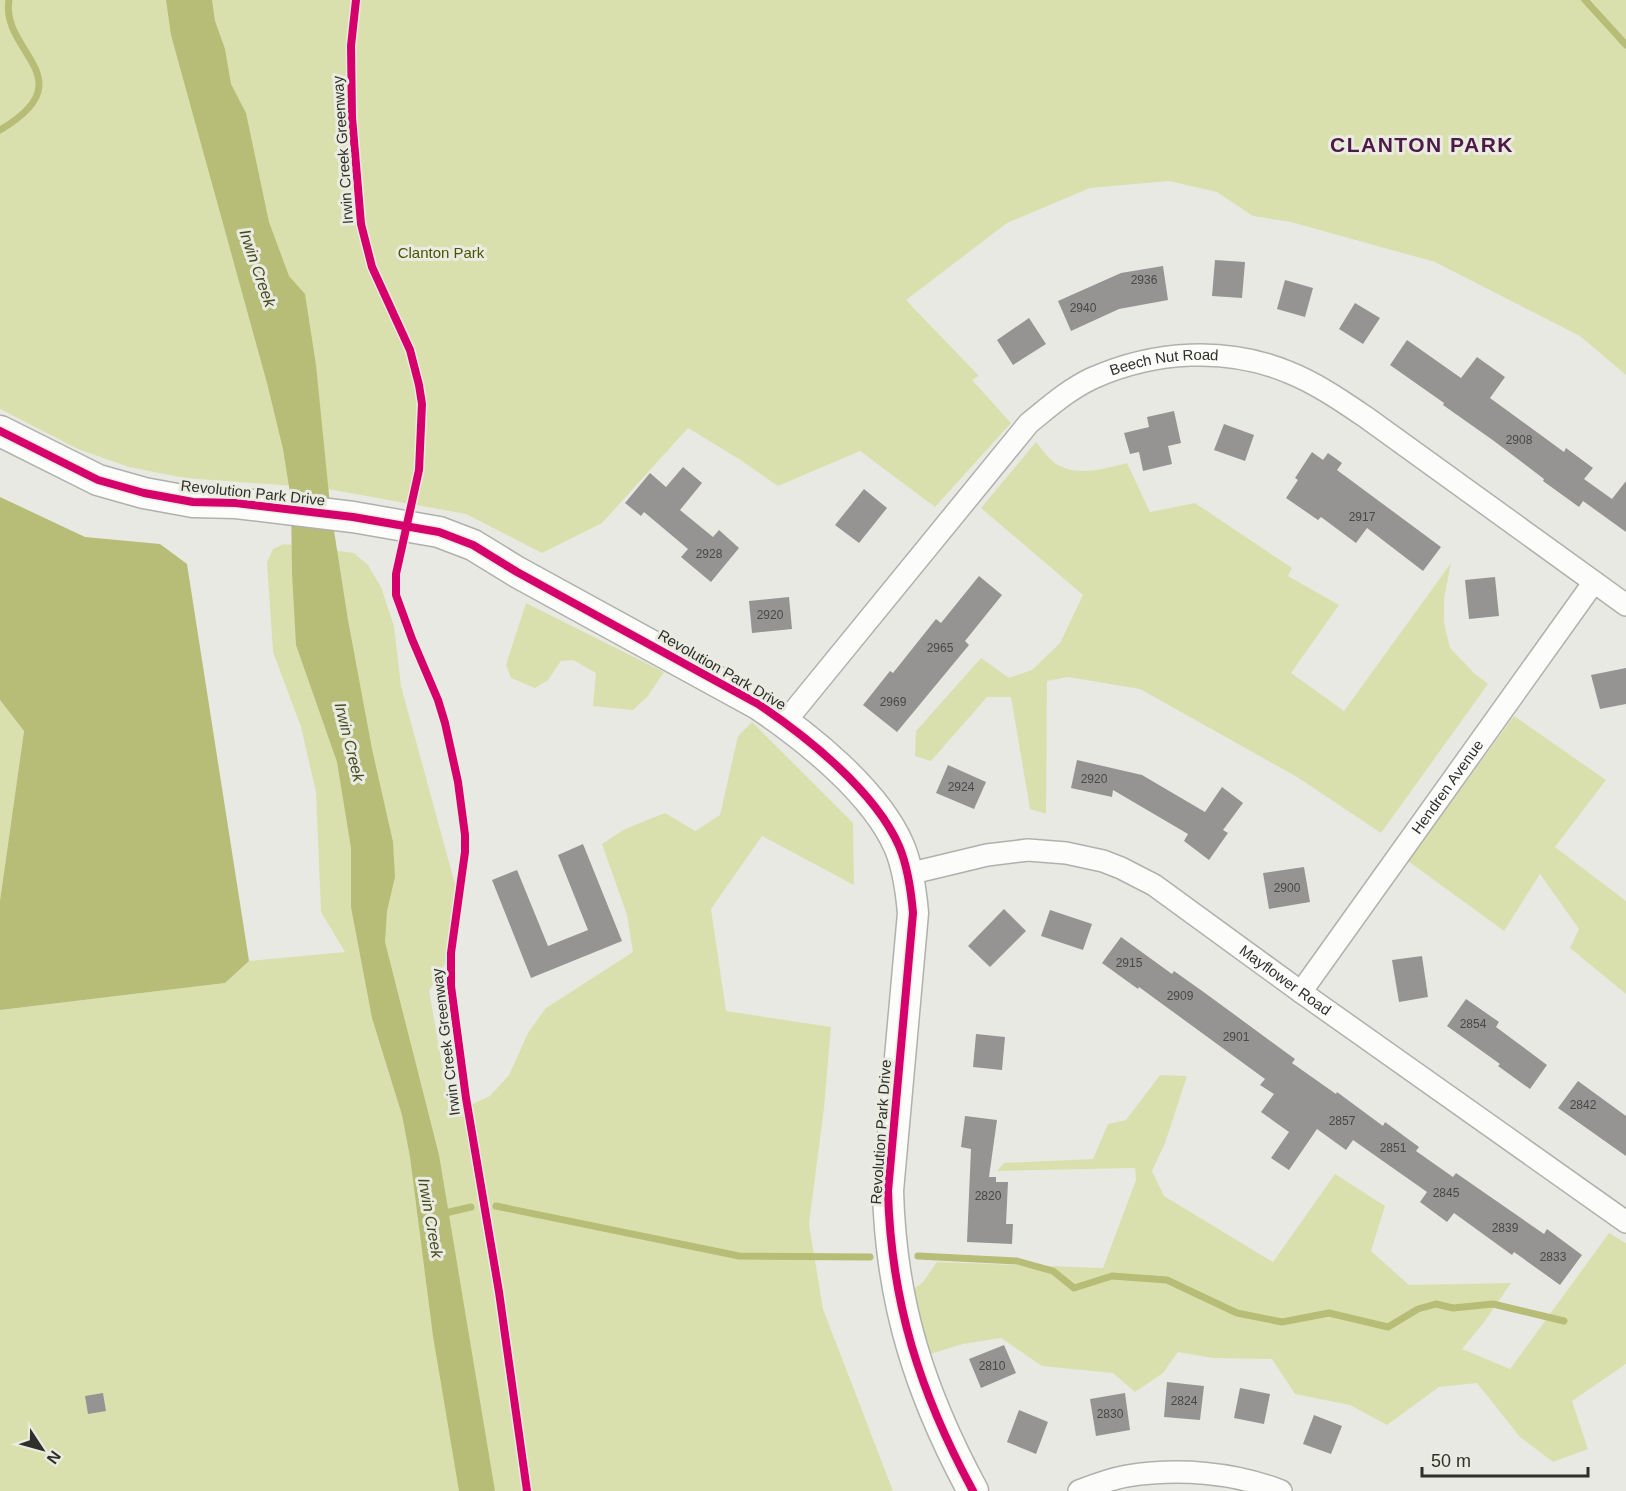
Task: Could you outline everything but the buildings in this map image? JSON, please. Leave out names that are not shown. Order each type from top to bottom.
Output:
[{"type":"street","name":"Beech Nut Road","points":[[785,722],[1029,423],[1058,399],[1091,379],[1126,365],[1165,356],[1242,357],[1289,372],[1367,418],[1626,605]]},
{"type":"street","name":"Revolution Park Drive","points":[[0,431],[98,480],[144,493],[194,502],[236,503],[353,517],[439,532],[472,545],[758,704],[785,722],[844,773],[879,813],[900,848],[908,874],[913,913],[888,1191],[895,1278],[907,1334],[925,1390],[973,1491]]},
{"type":"street","name":"Hendren Avenue","points":[[1301,992],[1594,582]]},
{"type":"street","name":"Mayflower Road","points":[[908,874],[987,855],[1028,850],[1066,853],[1103,861],[1154,885],[1626,1222]]},
{"type":"street","points":[[1079,1491],[1126,1476],[1161,1472],[1222,1475],[1281,1491]]},
{"type":"green space","name":"Clanton Park","points":[[0,0],[1626,0],[1626,375],[1580,336],[1435,262],[1291,222],[1253,216],[1217,192],[1169,181],[1090,188],[1007,223],[906,300],[979,376],[972,380],[1011,423],[935,507],[860,451],[778,486],[688,428],[602,523],[542,553],[466,514],[322,488],[185,478],[129,467],[78,449],[0,409]]},
{"type":"green space","points":[[1036,442],[1048,457],[1065,468],[1092,471],[1127,463],[1150,512],[1195,503],[1292,568],[1288,576],[1339,605],[1291,673],[1344,711],[1451,563],[1444,598],[1444,623],[1450,648],[1488,684],[1381,833],[1297,777],[1140,689],[1068,677],[1047,681],[1046,814],[1030,809],[1011,697],[987,697],[931,761],[915,756],[916,731],[981,658],[1009,678],[1032,670],[1060,643],[1083,595],[981,508]]},
{"type":"green space","points":[[284,544],[354,553],[368,565],[381,587],[394,626],[401,686],[456,888],[447,960],[429,991],[451,1114],[490,1096],[509,1075],[528,1033],[546,1008],[633,952],[627,915],[602,844],[625,829],[665,813],[695,831],[720,815],[738,736],[752,722],[853,823],[854,885],[762,836],[711,909],[726,1011],[831,1027],[824,1108],[809,1224],[823,1309],[893,1491],[0,1491],[0,1010],[225,983],[249,961],[345,952],[321,912],[316,792],[301,727],[273,652],[267,562],[273,549]]},
{"type":"green space","points":[[526,603],[664,672],[648,696],[633,710],[593,706],[596,673],[573,660],[561,661],[548,680],[535,688],[511,678],[506,665]]},
{"type":"green space","points":[[0,700],[24,731],[0,901]]},
{"type":"green space","points":[[1514,716],[1606,780],[1555,847],[1626,901],[1626,994],[1570,948],[1579,929],[1540,874],[1504,931],[1408,861]]},
{"type":"green space","points":[[1160,1075],[1187,1076],[1165,1143],[1152,1171],[1164,1196],[1273,1262],[1335,1174],[1385,1206],[1371,1251],[1409,1285],[1511,1283],[1462,1349],[1510,1369],[1609,1233],[1626,1243],[1626,1364],[1572,1401],[1588,1449],[1553,1462],[1520,1437],[1477,1383],[1439,1387],[1387,1425],[1350,1405],[1295,1394],[1272,1359],[1213,1358],[1178,1352],[1163,1373],[1135,1392],[1113,1373],[1042,1366],[1001,1338],[963,1344],[927,1355],[911,1291],[923,1282],[937,1262],[1103,1268],[1136,1180],[1135,1168],[997,1171],[1004,1163],[1093,1159],[1108,1124],[1126,1120]]},
{"type":"water","name":"Irwin Creek","points":[[166,0],[212,0],[215,21],[225,49],[231,84],[246,113],[269,222],[289,276],[305,294],[316,365],[330,505],[348,620],[372,749],[393,842],[395,877],[387,911],[385,942],[439,1155],[495,1491],[459,1491],[433,1336],[410,1157],[402,1115],[372,1018],[351,907],[351,848],[337,762],[296,645],[291,499],[283,449],[171,35]]},
{"type":"water","points":[[0,497],[85,537],[160,544],[187,564],[249,961],[225,983],[0,1010],[0,901],[24,731],[0,700]]},
{"type":"waterway","points":[[0,130],[25,112],[37,95],[39,80],[34,65],[16,35],[10,18],[9,0]]},
{"type":"waterway","points":[[1585,0],[1626,45]]},
{"type":"waterway","points":[[496,1206],[739,1256],[870,1257]]},
{"type":"waterway","name":"Irwin Creek","points":[[441,1214],[471,1207]]},
{"type":"waterway","points":[[918,1256],[1017,1261],[1053,1271],[1074,1288],[1112,1276],[1167,1280],[1237,1313],[1282,1322],[1329,1313],[1388,1327],[1418,1309],[1436,1304],[1453,1308],[1493,1304],[1564,1321]]},
{"type":"cycle path","name":"Irwin Creek Greenway","points":[[356,0],[351,46],[352,117],[361,224],[372,267],[410,350],[422,404],[419,470],[396,574],[396,595],[438,700],[458,782],[465,852],[451,953],[451,986],[466,1098],[499,1292],[527,1491]]},
{"type":"cycle path","points":[[0,431],[98,480],[144,493],[193,502],[236,503],[353,517],[439,532],[473,545],[517,572],[758,704],[818,749],[857,786],[874,805],[899,846],[909,879],[913,913],[888,1191],[895,1271],[902,1309],[924,1383],[954,1455],[973,1491]]},
{"type":"district","name":"CLANTON PARK","points":[[1422,145]]}]
